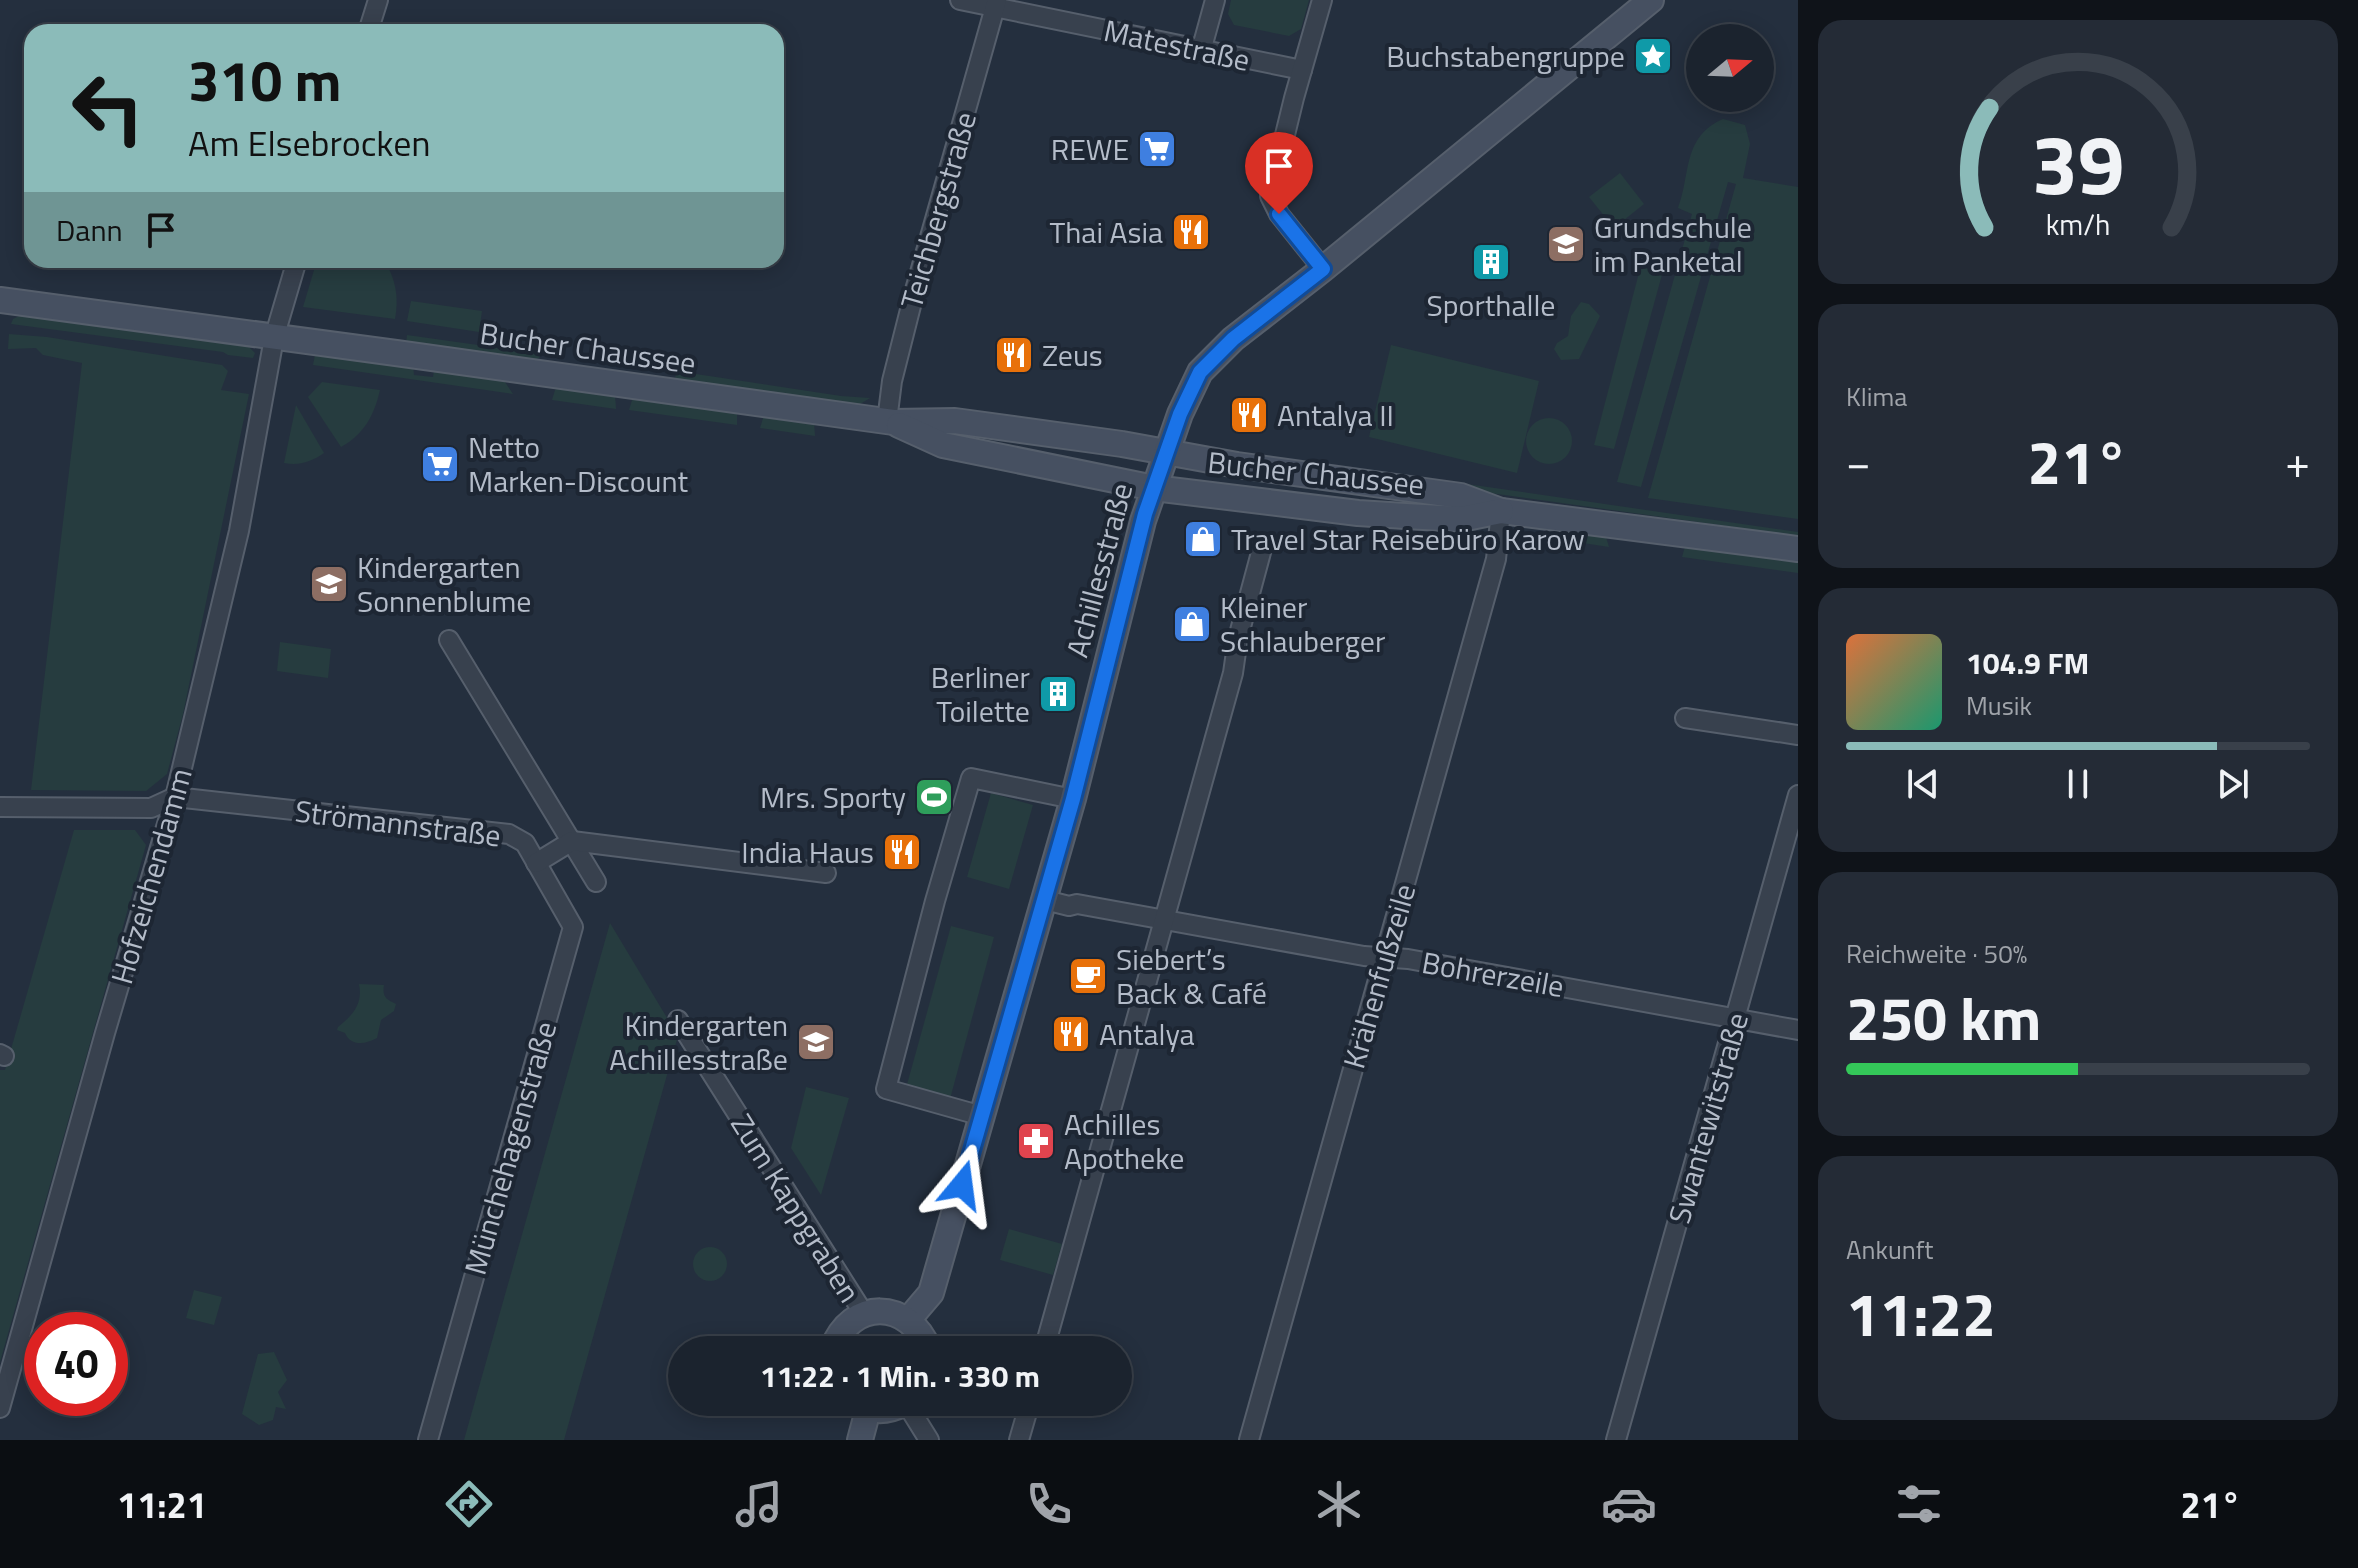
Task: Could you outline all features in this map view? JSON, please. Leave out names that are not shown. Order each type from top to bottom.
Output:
[{"type":"main road","name":"Achillesstraße","points":[[908,1320],[931,1293],[1073,799],[1154,488],[1180,414],[1200,372],[1233,339],[1651,0]]},
{"type":"main road","name":"Bucher Chaussee","points":[[0,300],[890,422],[955,421],[1461,496],[1501,511],[1798,549]]},
{"type":"main road","name":"Bucher Chaussee","points":[[890,422],[943,445],[1154,488],[1389,515],[1461,519],[1501,511]]},
{"type":"main road","points":[[837,1336],[848,1323],[864,1314],[879,1311],[894,1313],[908,1320],[922,1336]]},
{"type":"main road","points":[[860,1416],[860,1440]]},
{"type":"street","points":[[370,24],[378,0]]},
{"type":"street","name":"Matestraße","points":[[960,0],[996,4],[1201,51],[1302,70]]},
{"type":"street","points":[[1201,51],[1215,0]]},
{"type":"street","points":[[1322,0],[1270,196],[1279,214],[1323,269]]},
{"type":"street","name":"Teichbergstraße","points":[[890,422],[892,381],[911,305],[996,4]]},
{"type":"street","name":"Hofzeichendamm","points":[[0,1408],[175,797],[239,531],[274,338],[295,268]]},
{"type":"street","name":"Krähenfußzeile","points":[[1249,1440],[1496,559],[1501,511]]},
{"type":"street","points":[[1048,1336],[1233,673],[1238,638],[1263,545]]},
{"type":"street","points":[[449,640],[596,882]]},
{"type":"street","points":[[1685,718],[1798,735]]},
{"type":"street","points":[[982,1116],[886,1089],[938,888],[971,778],[1073,799]]},
{"type":"street","name":"Swantewitstraße","points":[[1616,1440],[1798,795]]},
{"type":"street","name":"Strömannstraße","points":[[0,807],[151,808],[175,797],[509,834],[525,843],[536,863],[572,841]]},
{"type":"street","points":[[572,841],[826,873]]},
{"type":"street","name":"Münchehagenstraße","points":[[428,1440],[573,927],[536,863]]},
{"type":"street","name":"Bohrerzeile","points":[[1045,900],[1408,959],[1798,1030]]},
{"type":"street","name":"Zum Kappgraben","points":[[678,1020],[864,1314]]},
{"type":"street","points":[[915,1416],[929,1440]]},
{"type":"street","points":[[1019,1440],[1026,1416]]},
{"type":"green space","points":[[1231,0],[1309,0],[1301,29],[1289,36],[1234,25],[1228,14]]},
{"type":"green space","points":[[1723,119],[1745,125],[1750,144],[1743,178],[1798,187],[1798,519],[1648,498],[1736,184],[1728,182],[1641,487],[1617,482],[1692,214],[1678,208],[1690,158],[1700,136]]},
{"type":"green space","points":[[1620,173],[1644,204],[1614,228],[1589,197]]},
{"type":"green space","points":[[1641,265],[1663,271],[1614,449],[1594,445]]},
{"type":"green space","points":[[315,268],[388,268],[396,289],[395,319],[303,307]]},
{"type":"green space","points":[[411,301],[482,311],[479,332],[407,321]]},
{"type":"green space","points":[[1581,302],[1589,304],[1600,316],[1579,359],[1561,360],[1554,349],[1568,336],[1571,316]]},
{"type":"green space","points":[[21,315],[238,344],[249,347],[255,353],[253,358],[11,324]]},
{"type":"green space","points":[[9,334],[47,337],[222,365],[228,371],[221,390],[249,394],[183,714],[167,774],[146,791],[31,790],[82,363],[43,355],[36,348],[8,349]]},
{"type":"green space","points":[[407,335],[541,354],[532,361],[406,344]]},
{"type":"green space","points":[[1391,345],[1539,381],[1517,473],[1369,437]]},
{"type":"green space","points":[[315,355],[413,366],[414,375],[433,377],[434,370],[503,379],[513,394],[313,365]]},
{"type":"green space","points":[[676,371],[870,398],[852,405],[675,380]]},
{"type":"green space","points":[[322,382],[380,390],[367,423],[341,447],[308,397]]},
{"type":"green space","points":[[560,386],[615,394],[616,409],[552,400]]},
{"type":"green space","points":[[633,397],[737,411],[737,425],[629,410]]},
{"type":"green space","points":[[296,405],[324,453],[305,462],[284,463]]},
{"type":"green space","points":[[764,415],[814,422],[815,436],[760,428]]},
{"type":"green space","points":[[1549,418],[1565,425],[1572,441],[1565,457],[1549,464],[1533,457],[1526,441],[1533,425]]},
{"type":"green space","points":[[1453,482],[1798,532],[1798,536],[1490,493],[1454,485]]},
{"type":"green space","points":[[1529,534],[1605,534],[1609,547],[1563,540],[1528,542]]},
{"type":"green space","points":[[1686,543],[1798,558],[1798,573],[1682,557]]},
{"type":"green space","points":[[280,642],[331,649],[328,678],[277,671]]},
{"type":"green space","points":[[991,793],[1033,805],[1009,889],[967,877]]},
{"type":"green space","points":[[74,830],[135,830],[146,845],[0,1362],[0,1070],[5,1070]]},
{"type":"green space","points":[[610,923],[678,1036],[564,1440],[464,1440]]},
{"type":"green space","points":[[951,926],[994,937],[950,1099],[906,1088]]},
{"type":"green space","points":[[359,984],[384,985],[386,997],[396,1004],[394,1011],[381,1020],[377,1038],[359,1043],[337,1030],[356,1008],[360,997]]},
{"type":"green space","points":[[806,1087],[849,1098],[821,1195],[791,1148]]},
{"type":"green space","points":[[1009,1229],[1062,1244],[1053,1275],[1000,1260]]},
{"type":"green space","points":[[710,1247],[722,1252],[727,1264],[722,1276],[710,1281],[698,1276],[693,1264],[698,1252]]},
{"type":"green space","points":[[194,1290],[222,1297],[214,1325],[186,1318]]},
{"type":"green space","points":[[274,1352],[287,1380],[278,1392],[286,1409],[276,1407],[273,1420],[259,1425],[242,1414],[258,1354]]},
{"type":"place","name":"Buchstabengruppe","points":[[1653,56]]},
{"type":"place","name":"REWE","points":[[1157,149]]},
{"type":"place","name":"Thai Asia","points":[[1191,232]]},
{"type":"place","name":"Grundschule im Panketal","points":[[1566,244]]},
{"type":"place","name":"Sporthalle","points":[[1491,262]]},
{"type":"place","name":"Zeus","points":[[1014,355]]},
{"type":"place","name":"Antalya II","points":[[1249,415]]},
{"type":"place","name":"Netto Marken-Discount","points":[[440,464]]},
{"type":"place","name":"Travel Star Reisebüro Karow","points":[[1203,539]]},
{"type":"place","name":"Kindergarten Sonnenblume","points":[[329,584]]},
{"type":"place","name":"Kleiner Schlauberger","points":[[1192,624]]},
{"type":"place","name":"Berliner Toilette","points":[[1058,694]]},
{"type":"place","name":"Mrs. Sporty","points":[[934,797]]},
{"type":"place","name":"India Haus","points":[[902,852]]},
{"type":"place","name":"Siebert’s Back & Café","points":[[1088,976]]},
{"type":"place","name":"Antalya","points":[[1071,1034]]},
{"type":"place","name":"Kindergarten Achillesstraße","points":[[816,1042]]},
{"type":"place","name":"Achilles Apotheke","points":[[1036,1141]]},
{"type":"route","points":[[962,1185],[1073,799],[1145,514],[1180,414],[1200,372],[1233,339],[1323,269],[1279,214]]}]
